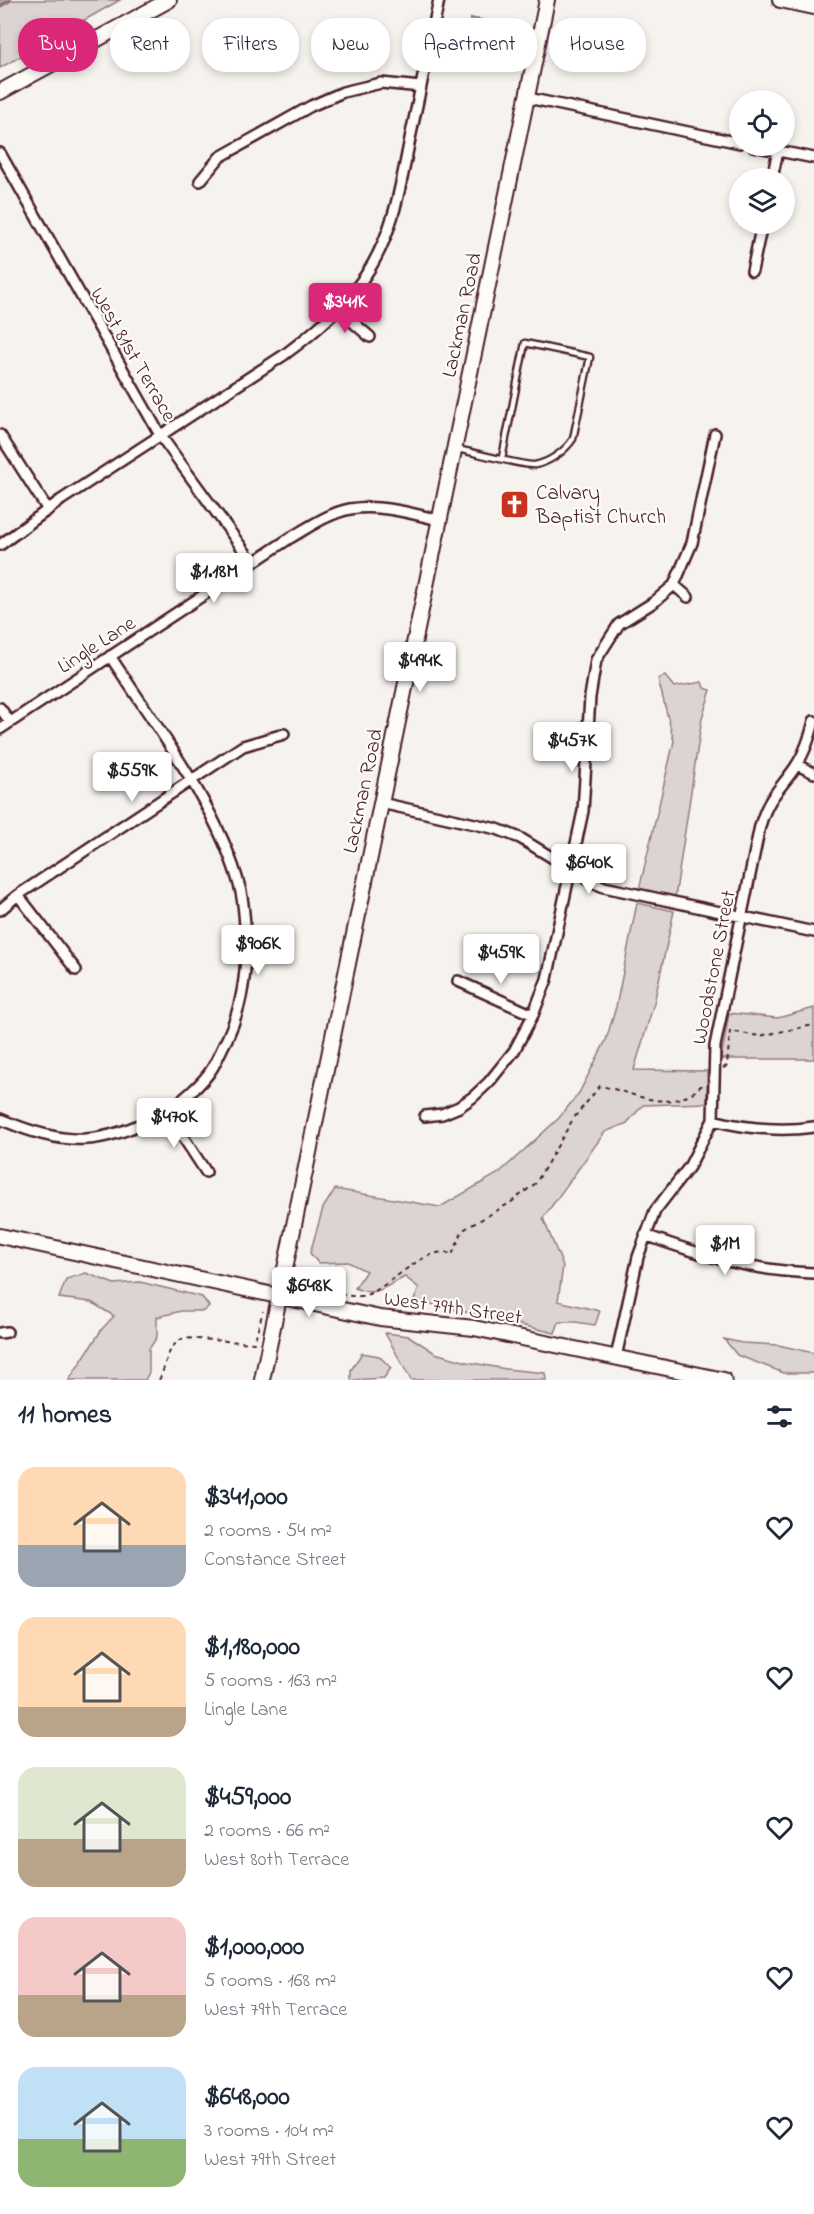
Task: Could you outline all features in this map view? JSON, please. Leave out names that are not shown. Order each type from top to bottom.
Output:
[{"type":"main road","points":[[0,92],[169,0]]},
{"type":"main road","name":"Lackman Road","points":[[262,1380],[547,0]]},
{"type":"main road","points":[[780,0],[814,7]]},
{"type":"main road","name":"West 79th Street","points":[[0,1236],[380,1318],[474,1328],[616,1357],[686,1376],[724,1380]]},
{"type":"street","points":[[0,545],[160,435],[284,355],[339,310],[366,274],[387,234],[397,200],[439,0]]},
{"type":"street","points":[[200,181],[220,157],[311,106],[343,92],[381,83],[421,87]]},
{"type":"street","points":[[528,98],[729,140]]},
{"type":"street","name":"West 81st Terrace","points":[[0,153],[160,435],[253,562]]},
{"type":"street","points":[[795,154],[814,158]]},
{"type":"street","points":[[752,271],[760,234]]},
{"type":"street","points":[[339,310],[370,337]]},
{"type":"street","points":[[425,1116],[442,1114],[459,1107],[489,1082],[514,1051],[533,1015],[547,979],[583,810],[590,696],[596,660],[619,624],[654,602],[674,585],[692,543],[715,434]]},
{"type":"street","points":[[0,435],[48,510]]},
{"type":"street","name":"Lingle Lane","points":[[0,729],[253,562],[325,518],[349,509],[382,507],[439,520]]},
{"type":"street","points":[[674,585],[688,597]]},
{"type":"street","points":[[0,1119],[24,1130],[54,1138],[96,1139],[131,1130],[179,1103],[212,1070],[241,1003],[246,962],[245,924],[241,890],[232,863],[191,781],[110,656]]},
{"type":"street","points":[[0,708],[10,722]]},
{"type":"street","name":"Woodstone Street","points":[[616,1357],[645,1235],[655,1211],[689,1167],[713,1120],[716,1036],[764,810],[773,793],[797,765],[814,721]]},
{"type":"street","points":[[0,910],[18,895],[243,746],[284,734]]},
{"type":"street","points":[[797,765],[814,772]]},
{"type":"street","points":[[381,803],[497,828],[520,838],[604,887],[814,932]]},
{"type":"street","points":[[18,895],[76,970]]},
{"type":"street","points":[[458,981],[533,1015]]},
{"type":"street","points":[[166,1112],[206,1172]]},
{"type":"street","points":[[713,1120],[754,1130],[784,1131],[814,1127]]},
{"type":"street","points":[[645,1235],[721,1261],[758,1269],[814,1273]]},
{"type":"lane","points":[[454,448],[533,465],[548,460],[567,447],[573,439],[590,357],[525,343],[502,458]]},
{"type":"path","points":[[452,1255],[463,1230],[510,1203],[536,1183],[573,1119],[600,1086],[664,1101],[689,1095],[727,1066],[730,1031],[759,1036],[814,1024]]},
{"type":"shaded area","points":[[0,0],[120,0],[88,18],[18,18],[18,58],[0,68]]},
{"type":"shaded area","points":[[665,676],[674,687],[702,682],[704,688],[711,690],[702,718],[675,898],[639,890],[674,741],[658,679]]},
{"type":"shaded area","points":[[637,903],[674,911],[654,1003],[634,1070],[707,1071],[707,1103],[643,1105],[627,1123],[605,1132],[543,1218],[563,1266],[558,1301],[600,1311],[595,1325],[559,1322],[555,1333],[414,1300],[419,1288],[405,1277],[381,1290],[362,1291],[355,1288],[366,1271],[348,1262],[318,1263],[310,1253],[323,1208],[335,1189],[440,1207],[499,1173],[559,1118],[579,1093],[606,1040],[616,1007]]},
{"type":"shaded area","points":[[814,1008],[814,1059],[721,1059],[729,1013],[778,1018]]},
{"type":"shaded area","points":[[86,1273],[114,1284],[140,1282],[202,1297],[209,1306],[204,1311],[181,1311],[157,1317],[157,1337],[149,1349],[149,1372],[145,1380],[69,1380],[102,1329],[114,1316],[91,1302],[59,1298],[66,1279]]},
{"type":"shaded area","points":[[385,1333],[409,1336],[435,1353],[467,1362],[545,1373],[546,1380],[411,1380]]},
{"type":"shaded area","points":[[724,1339],[742,1343],[778,1345],[814,1353],[814,1373],[784,1373],[737,1355]]},
{"type":"shaded area","points":[[362,1353],[379,1356],[391,1368],[384,1378],[351,1380],[351,1370]]},
{"type":"waterway","points":[[0,6],[10,0]]},
{"type":"place","name":"Calvary Baptist Church","points":[[515,504]]}]
